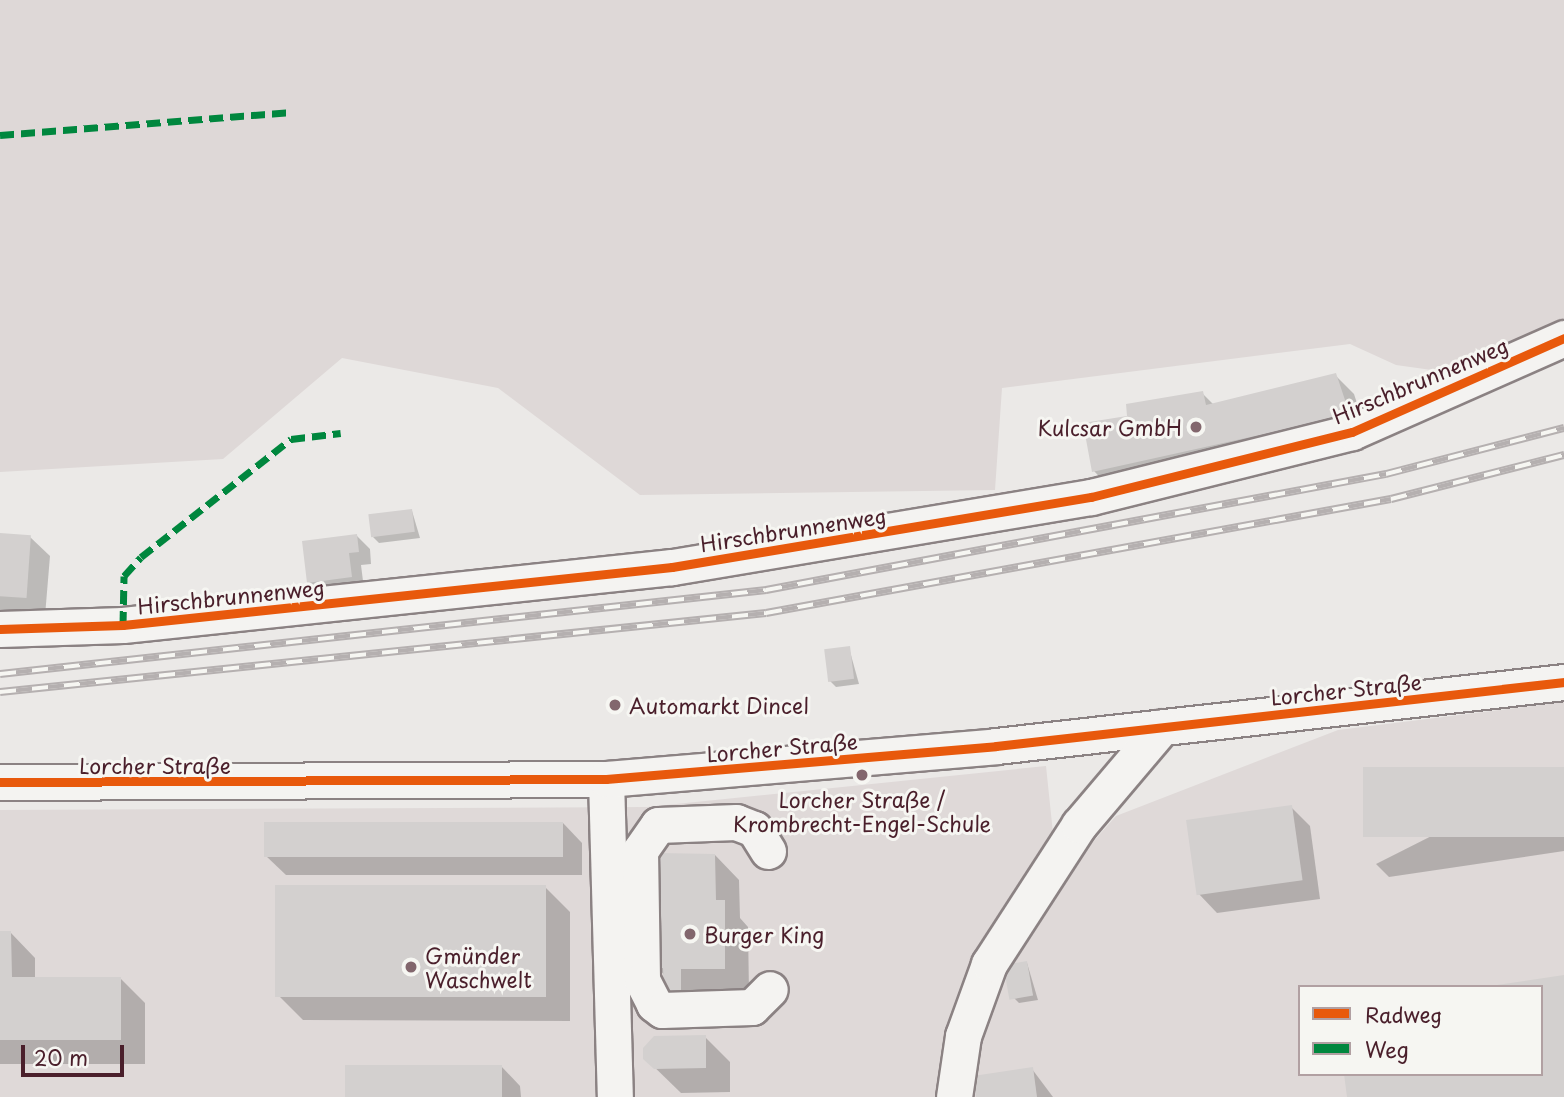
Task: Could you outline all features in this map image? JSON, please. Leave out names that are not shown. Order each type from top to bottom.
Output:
[{"type":"street","name":"Hirschbrunnenweg","points":[[0,629],[123,625],[672,567],[1091,497],[1352,432],[1564,338]]},
{"type":"street","name":"Lorcher Straße","points":[[0,782],[606,779],[1162,727],[1564,682]]},
{"type":"street","points":[[954,1097],[963,1036],[989,964],[1079,825],[1162,727]]},
{"type":"street","points":[[606,779],[615,1097]]},
{"type":"street","points":[[768,851],[754,829],[736,822],[658,825],[639,851],[642,980],[654,1004],[662,1010],[752,1007],[770,989]]},
{"type":"shaded area","points":[[0,0],[1564,0],[1564,327],[1460,374],[1396,365],[1350,344],[1002,388],[995,490],[640,495],[498,388],[342,358],[223,459],[0,472]]},
{"type":"shaded area","points":[[1564,702],[1564,1097],[0,1097],[0,810],[647,807],[1046,766],[1058,881],[1116,816],[1338,730]]},
{"type":"building","name":"Kulcsar GmbH","points":[[1336,373],[1350,415],[1092,472],[1083,423],[1127,416],[1126,404],[1203,391],[1206,405]]},
{"type":"building","points":[[412,509],[415,532],[371,537],[368,514]]},
{"type":"building","points":[[0,533],[31,535],[27,598],[0,596]]},
{"type":"building","points":[[357,534],[359,552],[349,553],[352,577],[307,583],[302,541]]},
{"type":"building","points":[[850,646],[854,679],[828,682],[824,649]]},
{"type":"building","points":[[1363,767],[1564,767],[1564,837],[1363,837]]},
{"type":"building","points":[[1292,805],[1303,880],[1197,895],[1186,820]]},
{"type":"building","points":[[264,822],[563,822],[563,857],[264,857]]},
{"type":"building","name":"Burger King","points":[[658,853],[715,854],[716,900],[725,900],[725,969],[681,969],[681,997],[664,998],[663,968],[656,969]]},
{"type":"building","name":"Gmünder Waschwelt","points":[[275,885],[546,885],[546,997],[275,997]]},
{"type":"building","points":[[0,931],[11,931],[12,977],[121,977],[121,1040],[0,1040]]},
{"type":"building","points":[[1027,961],[1033,995],[1009,1000],[1003,965]]},
{"type":"building","points":[[1564,975],[1564,1097],[1347,1097],[1344,1076],[1543,1076],[1543,985],[1497,985]]},
{"type":"building","points":[[706,1035],[706,1068],[654,1069],[643,1059],[643,1048],[654,1036]]},
{"type":"building","points":[[345,1065],[502,1065],[502,1097],[345,1097]]},
{"type":"building","points":[[1033,1067],[1037,1097],[976,1097],[973,1076]]},
{"type":"railway","points":[[0,674],[766,590],[1386,474],[1564,428]]},
{"type":"railway","points":[[0,692],[766,613],[1391,499],[1564,455]]},
{"type":"marked path","points":[[0,135],[292,112]]},
{"type":"marked path","points":[[123,625],[124,576],[141,557],[291,439],[341,433]]},
{"type":"cycle path","points":[[0,629],[123,625],[672,567],[1091,497],[1352,432],[1564,338]]},
{"type":"cycle path","points":[[0,782],[606,779],[996,746],[1564,682]]},
{"type":"place","name":"Kulcsar GmbH","points":[[1196,427]]},
{"type":"place","name":"Automarkt Dincel","points":[[615,705]]},
{"type":"place","name":"Lorcher Straße / Krombrecht-Engel-Schule","points":[[862,775]]},
{"type":"place","name":"Burger King","points":[[690,934]]},
{"type":"place","name":"Gmünder Waschwelt","points":[[411,967]]}]
